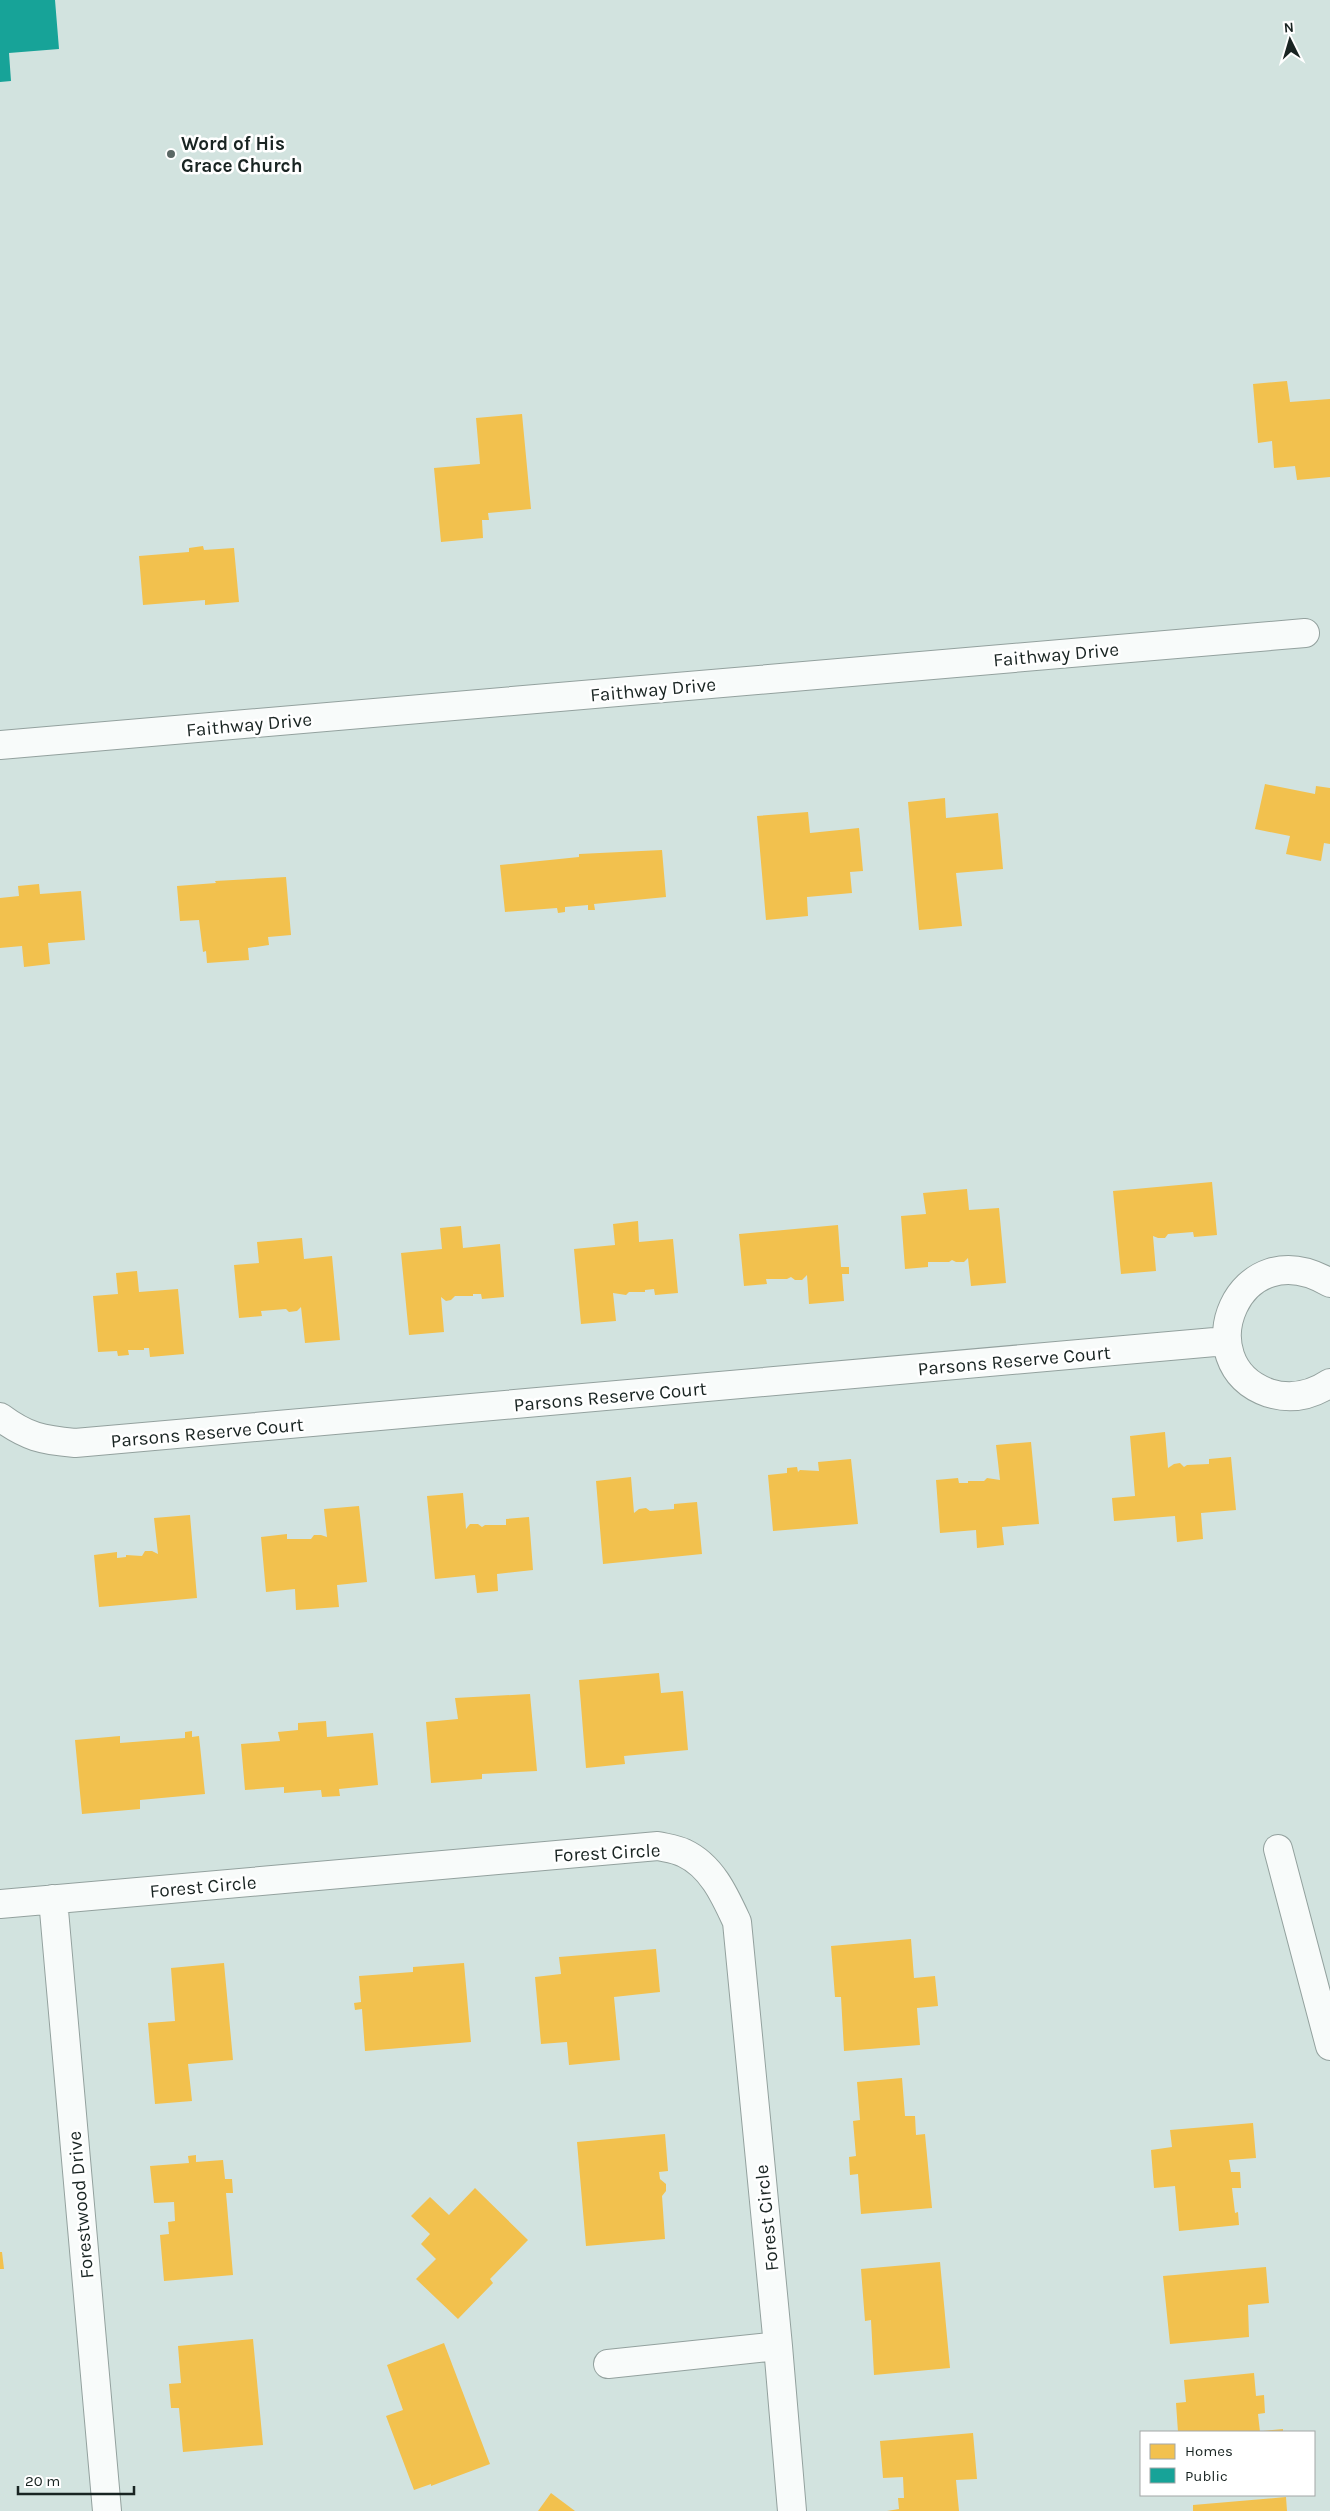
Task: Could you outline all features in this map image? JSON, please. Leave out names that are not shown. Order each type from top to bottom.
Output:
[{"type":"street","name":"Faithway Drive","points":[[0,745],[1305,633]]},
{"type":"street","points":[[1330,1283],[1314,1274],[1292,1269],[1271,1272],[1251,1282],[1236,1298],[1231,1312],[1226,1341],[1232,1360],[1243,1377],[1259,1389],[1279,1396],[1299,1396],[1318,1391],[1330,1382]]},
{"type":"street","name":"Parsons Reserve Court","points":[[0,1417],[15,1429],[42,1440],[74,1443],[1226,1341]]},
{"type":"street","name":"Forest Circle","points":[[0,1904],[658,1846],[684,1853],[706,1869],[722,1891],[737,1922],[792,2511]]},
{"type":"street","points":[[1278,1849],[1330,2046]]},
{"type":"street","name":"Forestwood Drive","points":[[53,1899],[107,2511]]},
{"type":"street","points":[[608,2364],[778,2346]]},
{"type":"building: Homes","points":[[1287,381],[1290,402],[1330,399],[1330,477],[1297,480],[1295,466],[1274,468],[1272,441],[1258,443],[1253,384]]},
{"type":"building: Homes","points":[[522,414],[531,509],[488,513],[489,520],[482,520],[483,538],[441,542],[434,468],[480,464],[476,418]]},
{"type":"building: Homes","points":[[203,546],[204,550],[234,548],[239,602],[205,605],[205,600],[143,605],[139,556],[189,552],[189,548]]},
{"type":"building: Homes","points":[[1265,784],[1315,794],[1316,786],[1330,788],[1330,844],[1324,843],[1321,861],[1286,854],[1290,836],[1255,829]]},
{"type":"building: Homes","points":[[945,798],[946,818],[998,813],[1003,869],[956,873],[962,926],[919,930],[908,802]]},
{"type":"building: Homes","points":[[808,812],[810,833],[859,828],[863,871],[850,872],[852,893],[807,897],[808,916],[766,920],[757,816]]},
{"type":"building: Homes","points":[[662,850],[666,897],[594,904],[595,910],[588,910],[588,905],[565,907],[565,912],[558,913],[557,908],[505,912],[500,865],[579,857],[579,854]]},
{"type":"building: Homes","points":[[286,877],[291,935],[268,937],[269,945],[248,948],[249,960],[207,963],[206,951],[203,952],[199,920],[180,921],[177,886],[216,883],[215,881]]},
{"type":"building: Homes","points":[[39,884],[40,894],[81,891],[85,940],[48,943],[50,964],[24,967],[22,946],[0,948],[0,898],[19,896],[18,886]]},
{"type":"building: Homes","points":[[1212,1182],[1217,1235],[1194,1237],[1193,1232],[1168,1234],[1165,1238],[1153,1236],[1156,1271],[1121,1274],[1113,1191]]},
{"type":"building: Homes","points":[[967,1189],[969,1210],[999,1208],[1006,1283],[971,1286],[968,1258],[964,1262],[952,1260],[949,1262],[928,1262],[928,1267],[905,1269],[901,1216],[926,1214],[923,1193]]},
{"type":"building: Homes","points":[[638,1221],[639,1242],[673,1239],[678,1293],[655,1295],[654,1289],[645,1290],[645,1292],[629,1292],[626,1295],[613,1293],[616,1321],[581,1324],[574,1249],[615,1245],[613,1224]]},
{"type":"building: Homes","points":[[838,1225],[841,1267],[849,1267],[849,1274],[842,1274],[844,1301],[809,1304],[807,1275],[802,1280],[795,1280],[791,1277],[787,1279],[766,1279],[767,1284],[744,1286],[739,1234]]},
{"type":"building: Homes","points":[[461,1226],[463,1248],[500,1244],[504,1297],[482,1299],[481,1294],[473,1294],[473,1296],[455,1296],[451,1300],[446,1301],[441,1297],[444,1332],[409,1335],[401,1253],[442,1249],[440,1228]]},
{"type":"building: Homes","points":[[302,1238],[304,1259],[332,1256],[340,1340],[305,1343],[301,1307],[297,1311],[289,1312],[286,1309],[261,1311],[262,1316],[239,1318],[234,1265],[259,1263],[257,1242]]},
{"type":"building: Homes","points":[[137,1271],[139,1292],[178,1289],[184,1354],[150,1357],[149,1348],[144,1348],[144,1350],[128,1350],[129,1355],[118,1356],[117,1351],[98,1352],[93,1296],[118,1294],[116,1273]]},
{"type":"building: Homes","points":[[1165,1432],[1168,1468],[1180,1463],[1184,1467],[1187,1465],[1209,1464],[1209,1459],[1231,1457],[1236,1510],[1201,1513],[1203,1539],[1177,1542],[1175,1516],[1114,1521],[1112,1498],[1135,1496],[1130,1436]]},
{"type":"building: Homes","points":[[1031,1442],[1039,1524],[1002,1527],[1004,1545],[977,1548],[976,1530],[940,1533],[936,1480],[958,1478],[959,1483],[968,1483],[968,1481],[984,1481],[987,1478],[1000,1480],[996,1445]]},
{"type":"building: Homes","points":[[851,1459],[858,1524],[773,1531],[768,1475],[787,1473],[787,1468],[797,1467],[798,1472],[800,1470],[819,1471],[818,1462]]},
{"type":"building: Homes","points":[[631,1477],[634,1513],[639,1509],[646,1508],[650,1511],[674,1509],[674,1504],[697,1502],[702,1554],[603,1564],[596,1481]]},
{"type":"building: Homes","points":[[463,1493],[466,1529],[470,1524],[478,1524],[482,1527],[485,1525],[506,1525],[506,1519],[529,1517],[533,1570],[497,1574],[498,1591],[477,1593],[475,1575],[435,1579],[427,1496]]},
{"type":"building: Homes","points":[[359,1506],[367,1582],[337,1585],[339,1607],[296,1610],[295,1589],[266,1592],[261,1537],[287,1534],[287,1539],[311,1539],[314,1535],[327,1537],[324,1509]]},
{"type":"building: Homes","points":[[190,1515],[197,1598],[99,1607],[94,1555],[117,1552],[117,1558],[126,1557],[126,1555],[142,1556],[145,1551],[152,1551],[158,1554],[154,1518]]},
{"type":"building: Homes","points":[[659,1673],[661,1693],[683,1691],[688,1750],[624,1756],[625,1764],[586,1768],[579,1680]]},
{"type":"building: Homes","points":[[530,1694],[537,1771],[482,1774],[482,1779],[431,1783],[426,1722],[458,1719],[455,1698]]},
{"type":"building: Homes","points":[[326,1721],[327,1737],[373,1733],[378,1785],[339,1789],[340,1796],[322,1797],[321,1790],[284,1793],[284,1787],[245,1790],[241,1744],[280,1741],[278,1732],[298,1730],[298,1723]]},
{"type":"building: Homes","points":[[192,1731],[192,1737],[199,1736],[205,1794],[140,1800],[140,1809],[82,1814],[75,1740],[120,1736],[120,1743],[185,1738],[185,1732]]},
{"type":"building: Homes","points":[[911,1939],[914,1978],[935,1976],[938,2006],[917,2008],[920,2045],[844,2051],[841,1997],[835,1997],[831,1946]]},
{"type":"building: Homes","points":[[656,1949],[660,1992],[614,1997],[620,2060],[569,2065],[567,2042],[541,2044],[535,1977],[561,1974],[559,1957]]},
{"type":"building: Homes","points":[[224,1963],[233,2060],[188,2064],[192,2101],[155,2104],[148,2023],[175,2021],[171,1968]]},
{"type":"building: Homes","points":[[464,1963],[471,2042],[365,2051],[362,2009],[355,2010],[354,2003],[361,2002],[359,1976],[413,1972],[413,1967]]},
{"type":"building: Homes","points":[[902,2078],[905,2116],[915,2116],[916,2135],[925,2134],[932,2208],[861,2214],[858,2174],[850,2175],[849,2157],[856,2156],[853,2121],[860,2120],[857,2082]]},
{"type":"building: Homes","points":[[1253,2123],[1256,2158],[1229,2160],[1231,2172],[1240,2172],[1241,2188],[1232,2188],[1235,2213],[1238,2212],[1239,2225],[1179,2231],[1175,2186],[1154,2188],[1151,2150],[1172,2147],[1170,2130]]},
{"type":"building: Homes","points":[[665,2134],[668,2171],[659,2172],[660,2179],[666,2184],[666,2191],[662,2196],[665,2239],[586,2246],[577,2142]]},
{"type":"building: Homes","points":[[196,2155],[196,2162],[223,2160],[225,2179],[232,2179],[233,2193],[226,2193],[233,2275],[164,2281],[160,2235],[169,2234],[168,2222],[175,2221],[174,2202],[154,2203],[150,2166],[189,2163],[188,2156]]},
{"type":"building: Homes","points":[[475,2188],[528,2240],[490,2279],[493,2283],[458,2319],[416,2279],[436,2259],[421,2244],[430,2234],[411,2216],[430,2197],[449,2215]]},
{"type":"building: Homes","points":[[0,2252],[2,2252],[4,2269],[0,2269]]},
{"type":"building: Homes","points":[[940,2262],[950,2368],[874,2375],[871,2320],[865,2321],[861,2269]]},
{"type":"building: Homes","points":[[1266,2267],[1269,2303],[1248,2305],[1249,2337],[1170,2344],[1163,2276]]},
{"type":"building: Homes","points":[[253,2339],[263,2445],[183,2452],[179,2408],[171,2408],[169,2384],[181,2383],[178,2346]]},
{"type":"building: Homes","points":[[444,2343],[490,2464],[431,2486],[431,2484],[414,2490],[386,2416],[403,2410],[387,2365]]},
{"type":"building: Homes","points":[[1254,2373],[1256,2396],[1264,2395],[1265,2413],[1258,2414],[1260,2431],[1178,2431],[1176,2403],[1186,2402],[1184,2380]]},
{"type":"building: Homes","points":[[1283,2429],[1283,2431],[1263,2431]]},
{"type":"building: Homes","points":[[973,2433],[977,2479],[956,2480],[959,2511],[887,2511],[899,2509],[898,2498],[904,2498],[903,2477],[883,2478],[880,2441]]},
{"type":"building: Homes","points":[[551,2493],[575,2511],[538,2511]]},
{"type":"building: Homes","points":[[1286,2497],[1287,2511],[1193,2511],[1193,2505]]},
{"type":"building: Public","points":[[0,0],[55,0],[59,49],[9,53],[11,81],[0,82]]},
{"type":"place","name":"Word of His Grace Church","points":[[171,154]]}]
